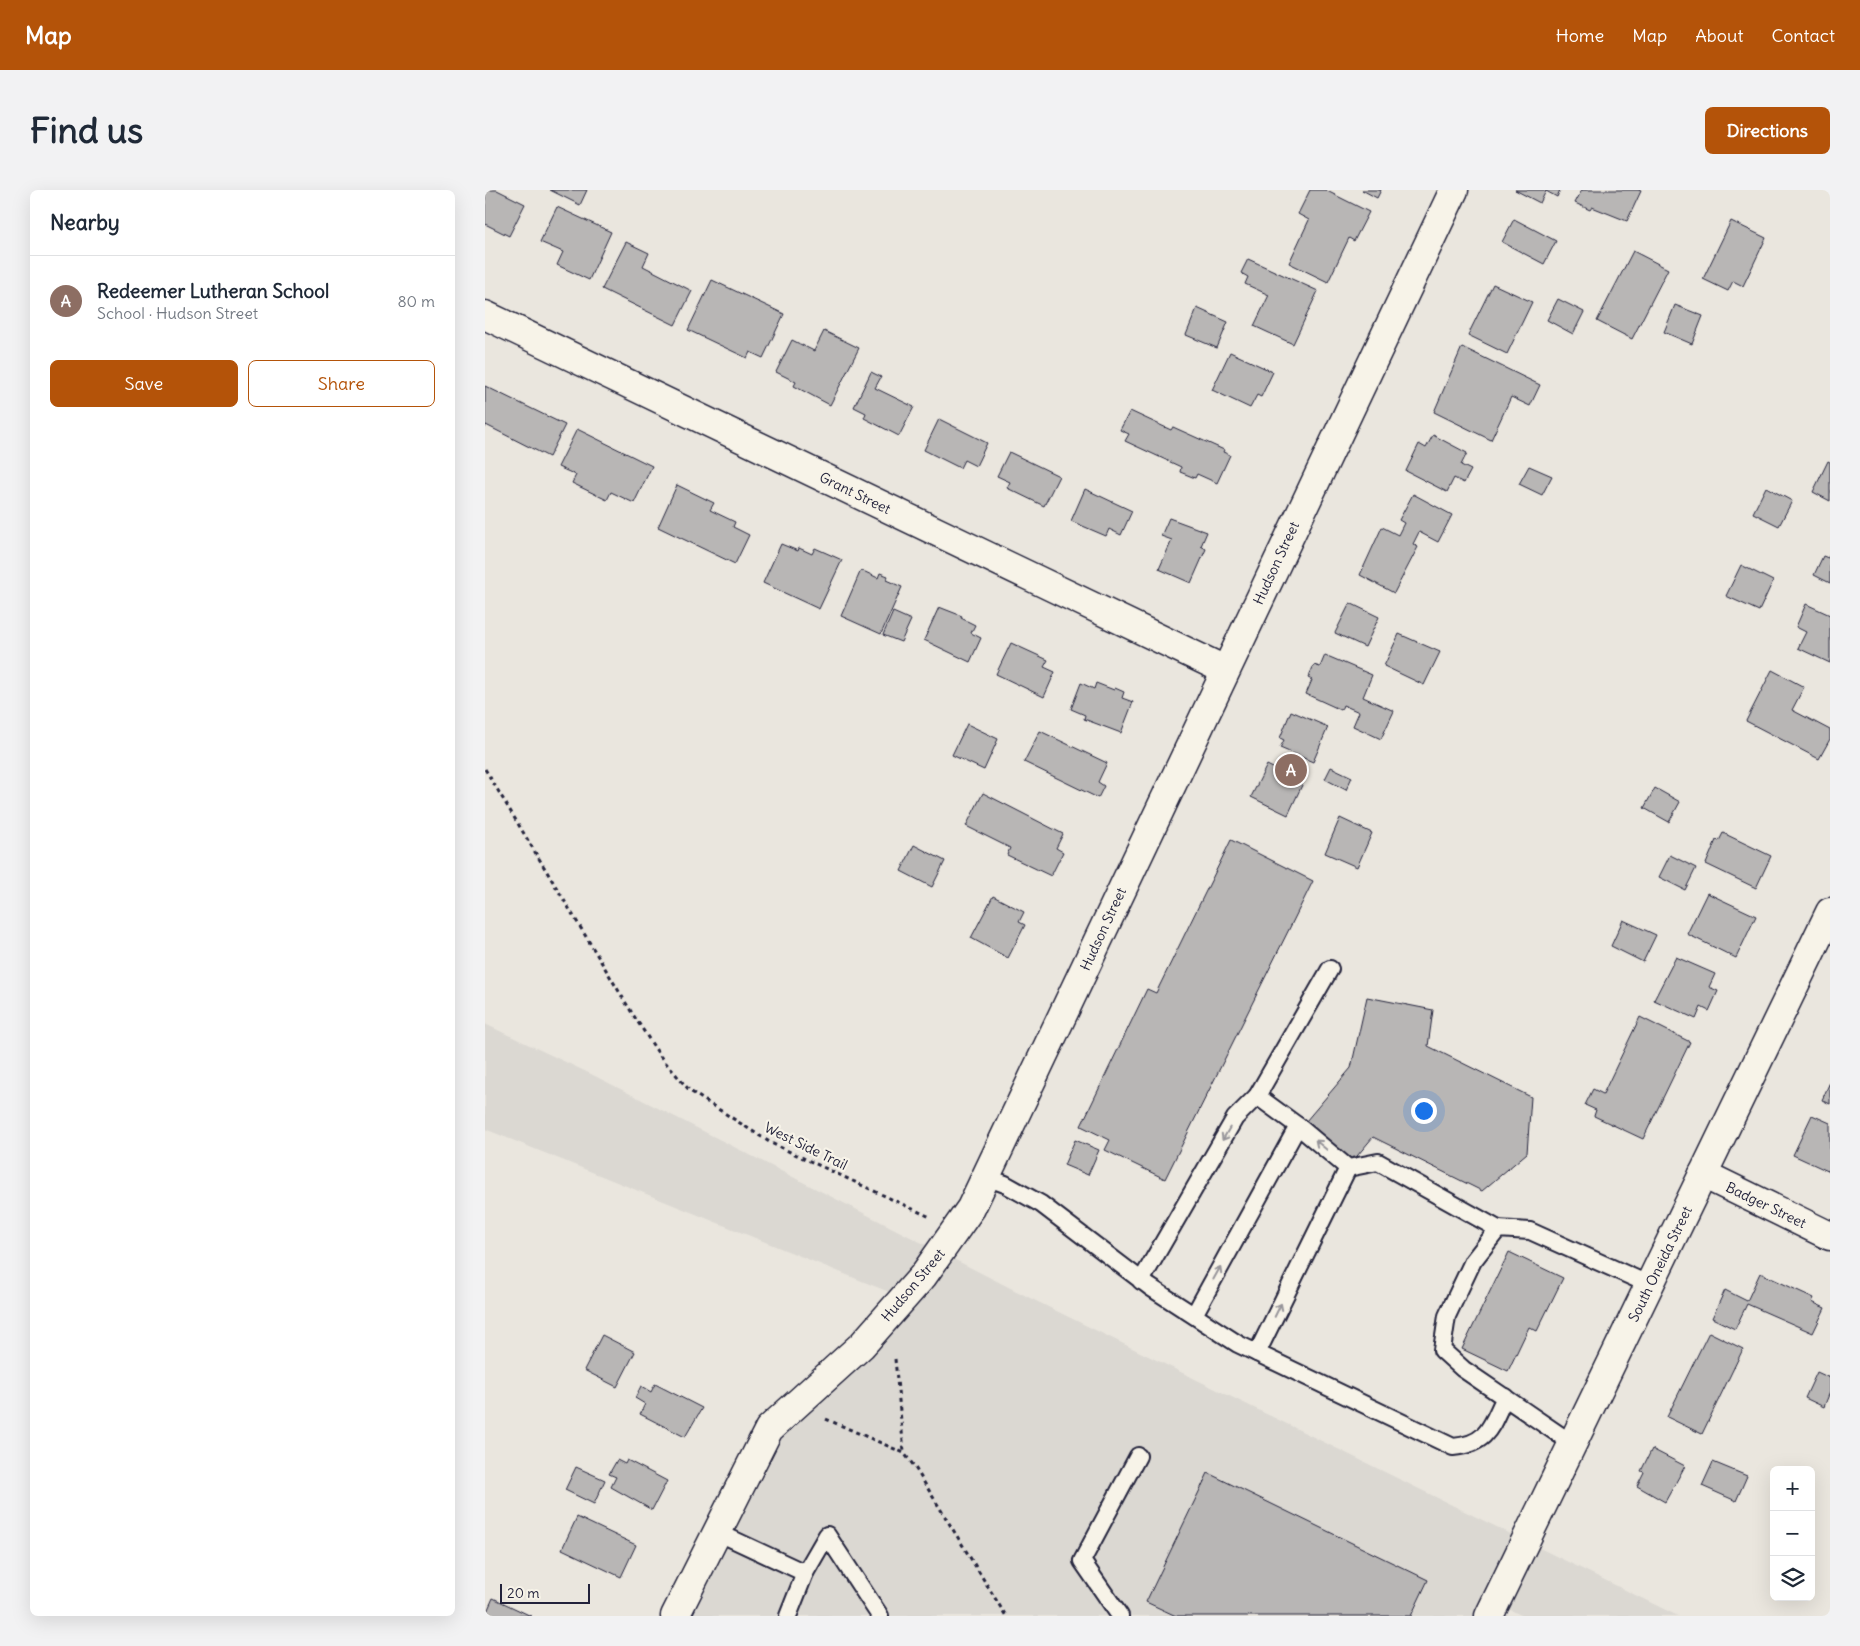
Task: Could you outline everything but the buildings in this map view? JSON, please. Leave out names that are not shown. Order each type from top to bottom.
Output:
[{"type":"street","name":"Hudson Street","points":[[675,1616],[769,1429],[862,1345],[923,1276],[971,1208],[1454,190]]},
{"type":"street","name":"Grant Street","points":[[485,315],[1225,670]]},
{"type":"street","name":"South Oneida Street","points":[[1489,1616],[1830,912]]},
{"type":"street","name":"Badger Street","points":[[1703,1174],[1830,1236]]},
{"type":"lane","points":[[1141,1281],[1235,1118],[1257,1096],[1331,969]]},
{"type":"lane","points":[[1257,1096],[1298,1126],[1348,1168]]},
{"type":"lane","points":[[1194,1316],[1298,1126]]},
{"type":"lane","points":[[1348,1168],[1379,1162],[1498,1229],[1530,1232],[1650,1285]]},
{"type":"lane","points":[[1257,1353],[1348,1168]]},
{"type":"lane","points":[[986,1177],[1005,1184],[1041,1204],[1141,1281],[1238,1344],[1453,1447],[1471,1446],[1487,1433],[1505,1397]]},
{"type":"lane","points":[[1498,1229],[1473,1261],[1447,1316],[1443,1350],[1463,1369],[1573,1444]]},
{"type":"lane","points":[[1120,1616],[1082,1561],[1139,1456]]},
{"type":"lane","points":[[717,1532],[805,1573]]},
{"type":"lane","points":[[788,1616],[805,1573],[827,1535],[880,1616]]},
{"type":"path","name":"West Side Trail","points":[[485,769],[632,1013],[660,1056],[690,1091],[771,1144],[957,1230]]},
{"type":"path","points":[[895,1359],[904,1453]]},
{"type":"path","points":[[825,1419],[904,1453],[915,1466],[1006,1616]]},
{"type":"shaded area","points":[[485,1024],[593,1075],[1030,1298],[1678,1616],[1523,1616],[1496,1603],[1489,1616],[675,1616],[769,1429],[904,1298],[485,1129]]},
{"type":"place","name":"Redeemer Lutheran School","points":[[1291,770]]}]
